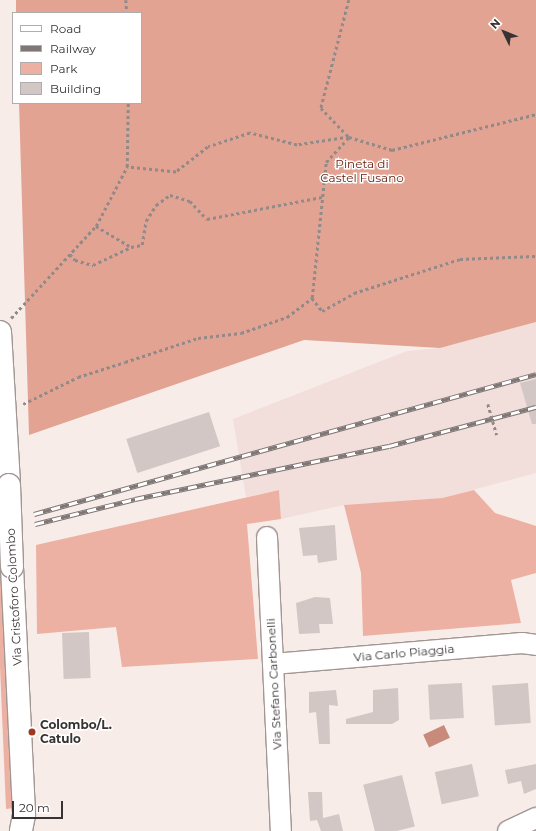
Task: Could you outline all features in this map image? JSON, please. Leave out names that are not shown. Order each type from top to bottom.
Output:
[{"type":"street","name":"Via Cristoforo Colombo","points":[[2,329],[23,823]]},
{"type":"street","name":"Via Stefano Carbonelli","points":[[267,537],[281,831]]},
{"type":"street","name":"Via Carlo Piaggia","points":[[273,664],[522,643],[536,645]]},
{"type":"street","points":[[508,831],[536,818]]},
{"type":"path","points":[[126,0],[127,12]]},
{"type":"path","points":[[349,0],[322,108],[349,137]]},
{"type":"path","points":[[2,329],[96,226],[127,168],[128,104]]},
{"type":"path","points":[[127,168],[176,172],[208,147],[250,133],[297,145],[349,137],[392,150],[536,114]]},
{"type":"path","points":[[349,137],[326,162],[312,298],[322,311],[354,294],[460,259],[536,256]]},
{"type":"path","points":[[70,254],[75,260],[93,265],[131,247],[142,245],[146,221],[156,205],[170,195],[190,200],[208,219],[322,197]]},
{"type":"path","points":[[96,226],[131,247]]},
{"type":"path","points":[[5,413],[84,375],[198,338],[241,333],[287,317],[312,298]]},
{"type":"path","points":[[488,404],[497,435]]},
{"type":"shaded area","points":[[536,322],[536,473],[442,498],[344,505],[281,519],[279,490],[246,497],[233,419],[407,351],[440,348]]},
{"type":"shaded area","points":[[444,725],[450,738],[429,747],[423,735]]},
{"type":"green space","name":"Pineta di Castel Fusano","points":[[16,0],[536,0],[536,322],[440,348],[304,340],[29,435],[19,104],[142,104],[142,12],[16,12]]},
{"type":"green space","points":[[0,476],[15,808],[6,809],[0,667]]},
{"type":"green space","points":[[279,490],[281,519],[247,524],[258,659],[122,667],[116,627],[37,634],[36,545]]},
{"type":"green space","points":[[474,490],[495,513],[536,526],[536,573],[511,580],[521,623],[363,636],[361,573],[344,505],[442,498]]},
{"type":"building","points":[[536,379],[536,424],[532,424],[520,383]]},
{"type":"building","points":[[209,412],[220,446],[137,473],[126,439]]},
{"type":"building","points":[[335,525],[337,560],[318,563],[317,555],[303,556],[299,528]]},
{"type":"building","points":[[315,597],[330,598],[333,624],[319,624],[320,633],[299,634],[296,603]]},
{"type":"building","points":[[89,632],[91,678],[64,679],[62,633]]},
{"type":"building","points":[[462,683],[464,718],[430,720],[428,685]]},
{"type":"building","points":[[528,683],[531,723],[495,725],[492,686]]},
{"type":"building","points":[[398,688],[399,720],[392,724],[346,724],[346,719],[373,712],[373,690]]},
{"type":"building","points":[[336,690],[338,706],[329,705],[330,744],[319,744],[316,712],[309,713],[309,692]]},
{"type":"building","points":[[472,764],[479,796],[442,804],[435,772]]},
{"type":"building","points":[[536,764],[536,789],[524,794],[521,781],[508,784],[505,770]]},
{"type":"building","points":[[402,775],[415,826],[396,831],[375,831],[363,785]]},
{"type":"building","points":[[308,792],[322,792],[323,818],[339,814],[343,831],[321,831],[317,820],[310,821]]},
{"type":"railway","points":[[34,514],[536,374]]},
{"type":"railway","points":[[35,524],[135,499],[389,446],[536,407]]},
{"type":"place","name":"Colombo/L. Catulo","points":[[32,732]]}]
